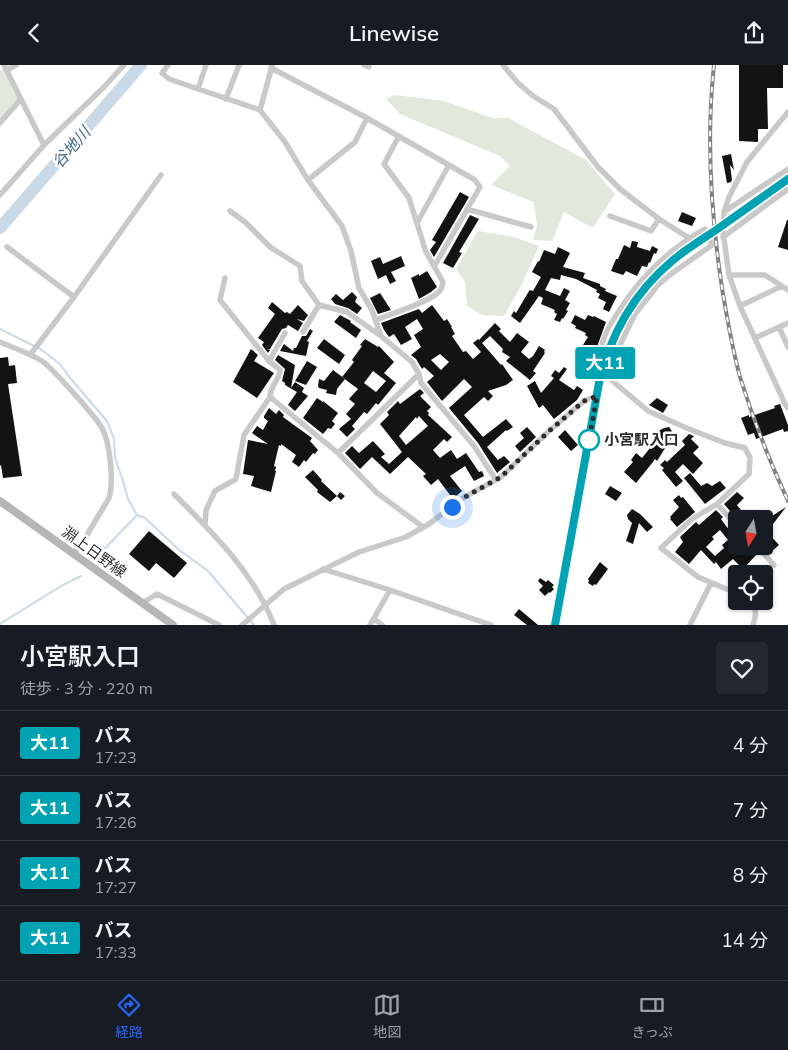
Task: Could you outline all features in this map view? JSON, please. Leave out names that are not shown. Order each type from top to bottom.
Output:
[{"type":"main road","points":[[555,625],[597,396],[602,372],[614,336],[629,309],[651,281],[673,260],[788,179]]},
{"type":"main road","name":"淵上日野線","points":[[0,501],[172,625]]},
{"type":"street","points":[[16,65],[6,67],[44,145]]},
{"type":"street","points":[[0,195],[44,145],[124,65]]},
{"type":"street","points":[[168,65],[162,73],[169,79],[260,110],[285,142],[308,180],[342,226],[351,251],[359,287],[372,311],[381,336]]},
{"type":"street","points":[[198,89],[206,65]]},
{"type":"street","points":[[226,99],[239,65]]},
{"type":"street","points":[[503,65],[518,83],[533,96],[554,109],[608,177],[630,198],[689,238]]},
{"type":"street","points":[[260,110],[272,67],[474,179],[480,187],[434,265]]},
{"type":"street","points":[[0,123],[21,99]]},
{"type":"street","points":[[788,112],[748,162],[724,212],[723,237],[729,275],[740,305],[788,408]]},
{"type":"street","points":[[308,180],[355,142],[367,118]]},
{"type":"street","points":[[376,320],[438,293],[443,282],[426,251],[409,198],[384,164],[399,136]]},
{"type":"street","points":[[417,223],[449,165]]},
{"type":"street","points":[[724,212],[788,169]]},
{"type":"street","points":[[30,355],[161,175]]},
{"type":"street","points":[[723,237],[788,189]]},
{"type":"street","points":[[467,209],[531,227]]},
{"type":"street","points":[[230,211],[270,247],[300,266],[302,281],[318,305],[346,312],[381,336],[412,362],[419,374],[420,383],[474,446],[496,480]]},
{"type":"street","points":[[610,216],[651,231],[659,219]]},
{"type":"street","points":[[602,372],[618,349],[635,314],[658,285],[670,274],[712,245],[705,229],[689,238],[656,265],[626,299],[607,332],[601,350],[602,372],[648,411],[725,443],[745,448],[750,458],[749,474],[717,504],[692,519],[662,548],[698,577],[728,590]]},
{"type":"street","points":[[7,247],[74,297]]},
{"type":"street","points":[[729,275],[765,275],[788,290]]},
{"type":"street","points":[[205,525],[206,510],[215,491],[236,479],[244,445],[244,435],[270,397],[270,390],[280,371],[269,361],[220,300],[225,278]]},
{"type":"street","points":[[740,305],[782,285]]},
{"type":"street","points":[[302,332],[318,305]]},
{"type":"street","points":[[755,338],[788,323]]},
{"type":"street","points":[[779,327],[788,347]]},
{"type":"street","points":[[269,361],[285,333]]},
{"type":"street","points":[[0,342],[42,361],[102,427],[107,442],[111,490],[109,498],[81,545],[73,554]]},
{"type":"street","points":[[338,453],[401,394],[419,374]]},
{"type":"street","points":[[243,624],[284,589],[359,552],[406,537],[463,498],[501,477],[584,401],[597,396]]},
{"type":"street","points":[[270,397],[338,453],[377,493],[423,527]]},
{"type":"street","points":[[174,494],[205,525],[252,580],[266,605],[274,625]]},
{"type":"street","points":[[717,504],[728,516]]},
{"type":"street","points":[[765,555],[774,565]]},
{"type":"street","points":[[323,569],[390,590],[488,625]]},
{"type":"street","points":[[690,625],[711,583]]},
{"type":"street","points":[[382,625],[372,622],[390,590]]},
{"type":"street","points":[[142,603],[157,594],[219,625]]},
{"type":"street","points":[[754,625],[755,610]]},
{"type":"shaded area","points":[[5,67],[21,99],[0,123],[0,71]]},
{"type":"shaded area","points":[[395,95],[444,101],[492,118],[508,118],[586,160],[615,194],[593,228],[564,212],[552,241],[533,240],[537,226],[534,202],[491,185],[510,166],[500,156],[400,114],[386,99]]},
{"type":"shaded area","points":[[478,231],[514,237],[539,246],[521,286],[504,316],[482,315],[467,306],[465,282],[456,269]]},
{"type":"building","points":[[739,65],[783,65],[783,88],[767,88],[768,129],[758,129],[758,142],[739,141]]},
{"type":"building","points":[[731,154],[734,170],[730,165],[732,180],[727,183],[722,156]]},
{"type":"building","points":[[460,192],[469,197],[434,257],[430,250],[436,242],[432,240]]},
{"type":"building","points":[[682,212],[696,218],[692,226],[678,221]]},
{"type":"building","points":[[470,215],[479,219],[459,252],[462,253],[453,268],[443,263]]},
{"type":"building","points":[[788,220],[788,250],[778,247]]},
{"type":"building","points":[[632,241],[638,242],[637,247],[650,251],[652,246],[658,249],[650,263],[647,267],[642,266],[637,276],[626,271],[623,275],[611,271],[624,245],[630,248]]},
{"type":"building","points":[[558,247],[570,253],[563,267],[585,273],[583,278],[600,284],[600,286],[606,289],[605,291],[617,296],[609,312],[603,309],[606,302],[598,298],[600,294],[596,292],[597,290],[576,279],[561,275],[560,280],[551,278],[545,290],[560,296],[564,288],[570,291],[565,300],[570,303],[566,310],[568,311],[563,319],[560,322],[554,320],[557,314],[554,312],[555,310],[541,304],[543,298],[539,296],[520,323],[511,316],[514,311],[516,313],[529,291],[533,291],[541,277],[532,272],[544,250],[555,254]]},
{"type":"building","points":[[401,256],[405,266],[391,272],[396,281],[390,284],[386,275],[378,279],[371,261],[380,257],[383,264]]},
{"type":"building","points":[[427,271],[437,287],[419,299],[411,278]]},
{"type":"building","points":[[352,292],[357,297],[355,302],[362,308],[357,314],[348,308],[335,304],[331,299],[336,294],[343,300]]},
{"type":"building","points":[[380,293],[391,310],[378,314],[370,298]]},
{"type":"building","points":[[272,302],[285,313],[290,314],[298,305],[308,315],[304,321],[297,319],[303,323],[298,331],[288,325],[282,329],[270,349],[268,349],[270,350],[268,353],[262,345],[264,342],[258,338],[275,314],[268,308]]},
{"type":"building","points":[[432,305],[444,321],[447,319],[455,334],[452,336],[463,352],[466,351],[473,359],[481,352],[473,343],[479,340],[495,323],[501,329],[499,331],[510,342],[517,333],[529,342],[521,352],[529,359],[539,346],[545,350],[533,371],[536,373],[530,380],[506,361],[510,357],[502,352],[503,349],[490,336],[482,343],[502,364],[513,380],[506,385],[488,391],[493,396],[488,401],[484,397],[464,415],[483,437],[506,419],[513,427],[506,430],[487,447],[498,460],[504,456],[510,462],[497,473],[478,443],[449,408],[472,387],[464,379],[442,401],[427,382],[434,376],[424,367],[422,369],[411,355],[421,347],[414,335],[423,329],[417,319],[405,327],[412,339],[401,345],[394,334],[389,337],[381,323],[419,309],[422,313]],"holes":[[[440,354],[449,362],[441,370],[431,360]]]},
{"type":"building","points":[[340,315],[351,321],[361,330],[356,338],[334,322]]},
{"type":"building","points":[[575,315],[585,320],[588,315],[594,316],[606,322],[593,358],[586,355],[588,352],[581,348],[588,337],[585,335],[586,333],[575,328],[576,326],[571,323]]},
{"type":"building","points":[[310,329],[313,331],[307,341],[309,342],[306,356],[280,351],[284,344],[293,351],[302,336],[306,336]]},
{"type":"building","points":[[324,339],[345,355],[339,364],[317,348]]},
{"type":"building","points":[[365,339],[379,346],[394,362],[384,373],[396,383],[378,405],[376,403],[367,414],[364,412],[352,426],[355,429],[347,437],[339,429],[351,419],[346,414],[355,404],[349,399],[358,389],[342,377],[354,362],[352,360],[362,346],[360,345]],"holes":[[[373,371],[386,381],[376,392],[364,383]]]},
{"type":"building","points":[[251,349],[258,355],[254,361],[274,373],[257,398],[233,382]]},
{"type":"building","points":[[278,355],[295,365],[291,388],[295,382],[304,388],[302,392],[308,396],[295,411],[288,405],[297,392],[285,385],[282,381],[285,369],[275,360]]},
{"type":"building","points":[[8,357],[9,366],[15,365],[17,383],[8,384],[22,476],[3,478],[0,466],[0,358]]},
{"type":"building","points":[[621,357],[632,360],[626,380],[615,377]]},
{"type":"building","points":[[307,361],[317,367],[306,385],[295,381]]},
{"type":"building","points":[[564,367],[567,369],[559,380],[574,390],[577,386],[583,390],[577,400],[554,419],[543,405],[539,408],[527,386],[535,381],[541,393],[554,378],[551,376],[555,370],[559,373]]},
{"type":"building","points":[[333,370],[345,379],[337,389],[336,395],[326,393],[327,390],[318,386],[319,379],[324,381]]},
{"type":"building","points":[[420,389],[424,393],[420,396],[431,407],[427,411],[428,415],[452,437],[447,442],[444,439],[433,450],[440,458],[451,450],[457,459],[466,453],[479,472],[482,471],[484,476],[474,481],[465,466],[450,476],[462,491],[453,499],[438,479],[431,485],[423,476],[426,474],[408,457],[390,474],[372,457],[360,469],[345,453],[352,446],[359,453],[373,441],[385,454],[381,457],[389,464],[402,452],[380,424],[389,415],[387,412],[398,401],[400,404]],"holes":[[[419,416],[428,426],[406,445],[399,436],[416,417],[417,419]]]},
{"type":"building","points":[[317,398],[338,413],[332,421],[335,424],[323,434],[303,418]]},
{"type":"building","points":[[657,398],[668,405],[663,413],[649,405]]},
{"type":"building","points":[[780,404],[788,425],[788,431],[784,432],[783,429],[756,439],[754,433],[748,435],[741,418],[775,408],[774,406]]},
{"type":"building","points":[[269,408],[276,414],[279,410],[284,415],[283,417],[312,438],[310,441],[318,450],[306,462],[304,460],[299,467],[292,462],[296,455],[281,444],[281,446],[279,445],[271,492],[251,486],[254,476],[243,474],[248,440],[268,444],[252,433],[257,426],[263,430],[268,421],[264,416]]},
{"type":"building","points":[[527,427],[536,437],[520,452],[515,446],[524,438],[520,433]]},
{"type":"building","points":[[669,427],[674,434],[657,461],[655,459],[636,483],[624,472],[633,462],[631,460],[636,453],[642,458],[654,443],[652,441],[660,430]]},
{"type":"building","points":[[565,430],[578,445],[571,451],[558,437]]},
{"type":"building","points":[[689,434],[694,436],[691,439],[699,447],[693,453],[703,463],[693,474],[683,464],[675,472],[683,481],[676,487],[660,465],[665,460],[667,462],[685,445],[682,441]]},
{"type":"building","points":[[313,470],[321,481],[337,496],[330,502],[317,492],[318,490],[305,477]]},
{"type":"building","points":[[690,473],[701,486],[707,483],[712,486],[720,481],[726,488],[705,504],[684,478]]},
{"type":"building","points":[[610,486],[622,493],[616,501],[605,494]]},
{"type":"building","points":[[340,492],[345,496],[341,500],[337,496]]},
{"type":"building","points":[[737,492],[744,498],[737,505],[741,510],[729,510],[724,504]]},
{"type":"building","points":[[679,495],[681,498],[683,497],[695,512],[677,527],[670,517],[679,507],[673,500]]},
{"type":"building","points":[[786,507],[773,524],[773,515]]},
{"type":"building","points":[[632,509],[653,527],[647,532],[639,523],[633,544],[626,541],[632,523],[627,515]]},
{"type":"building","points":[[716,510],[723,517],[721,519],[728,528],[728,540],[728,555],[756,555],[747,565],[739,565],[733,559],[721,569],[716,562],[714,564],[701,550],[689,564],[675,552],[683,542],[680,537],[696,522],[699,525]],"holes":[[[720,530],[728,540],[722,545],[724,548],[715,556],[706,547],[714,539],[712,537]]]},
{"type":"building","points":[[149,531],[187,563],[174,578],[156,563],[149,571],[129,554]]},
{"type":"building","points":[[773,538],[779,545],[773,550]]},
{"type":"building","points":[[600,562],[608,569],[596,585],[594,584],[593,586],[588,583],[588,579]]},
{"type":"building","points":[[540,578],[546,582],[548,580],[554,585],[552,587],[554,589],[545,596],[539,590],[543,586],[538,581]]},
{"type":"building","points":[[519,609],[538,625],[527,625],[514,615]]},
{"type":"waterway","name":"谷地川","points":[[0,228],[141,65]]},
{"type":"waterway","points":[[0,329],[34,346]]},
{"type":"waterway","points":[[39,348],[60,364],[107,421],[114,439],[115,458],[128,499],[137,515]]},
{"type":"waterway","points":[[137,515],[145,518],[178,549],[208,571],[254,625]]},
{"type":"waterway","points":[[95,559],[137,515]]},
{"type":"waterway","points":[[0,624],[61,586],[81,576]]},
{"type":"railway","points":[[714,65],[710,121],[711,177],[715,233],[724,299],[740,377],[750,408],[788,501]]},
{"type":"bus line","name":"大11","points":[[555,625],[599,383],[614,336],[629,309],[645,288],[673,260],[788,179]]},
{"type":"place","name":"小宮駅入口","points":[[589,440]]},
{"type":"route","points":[[452,507],[463,498],[501,477],[584,401],[597,396],[589,440]]}]
